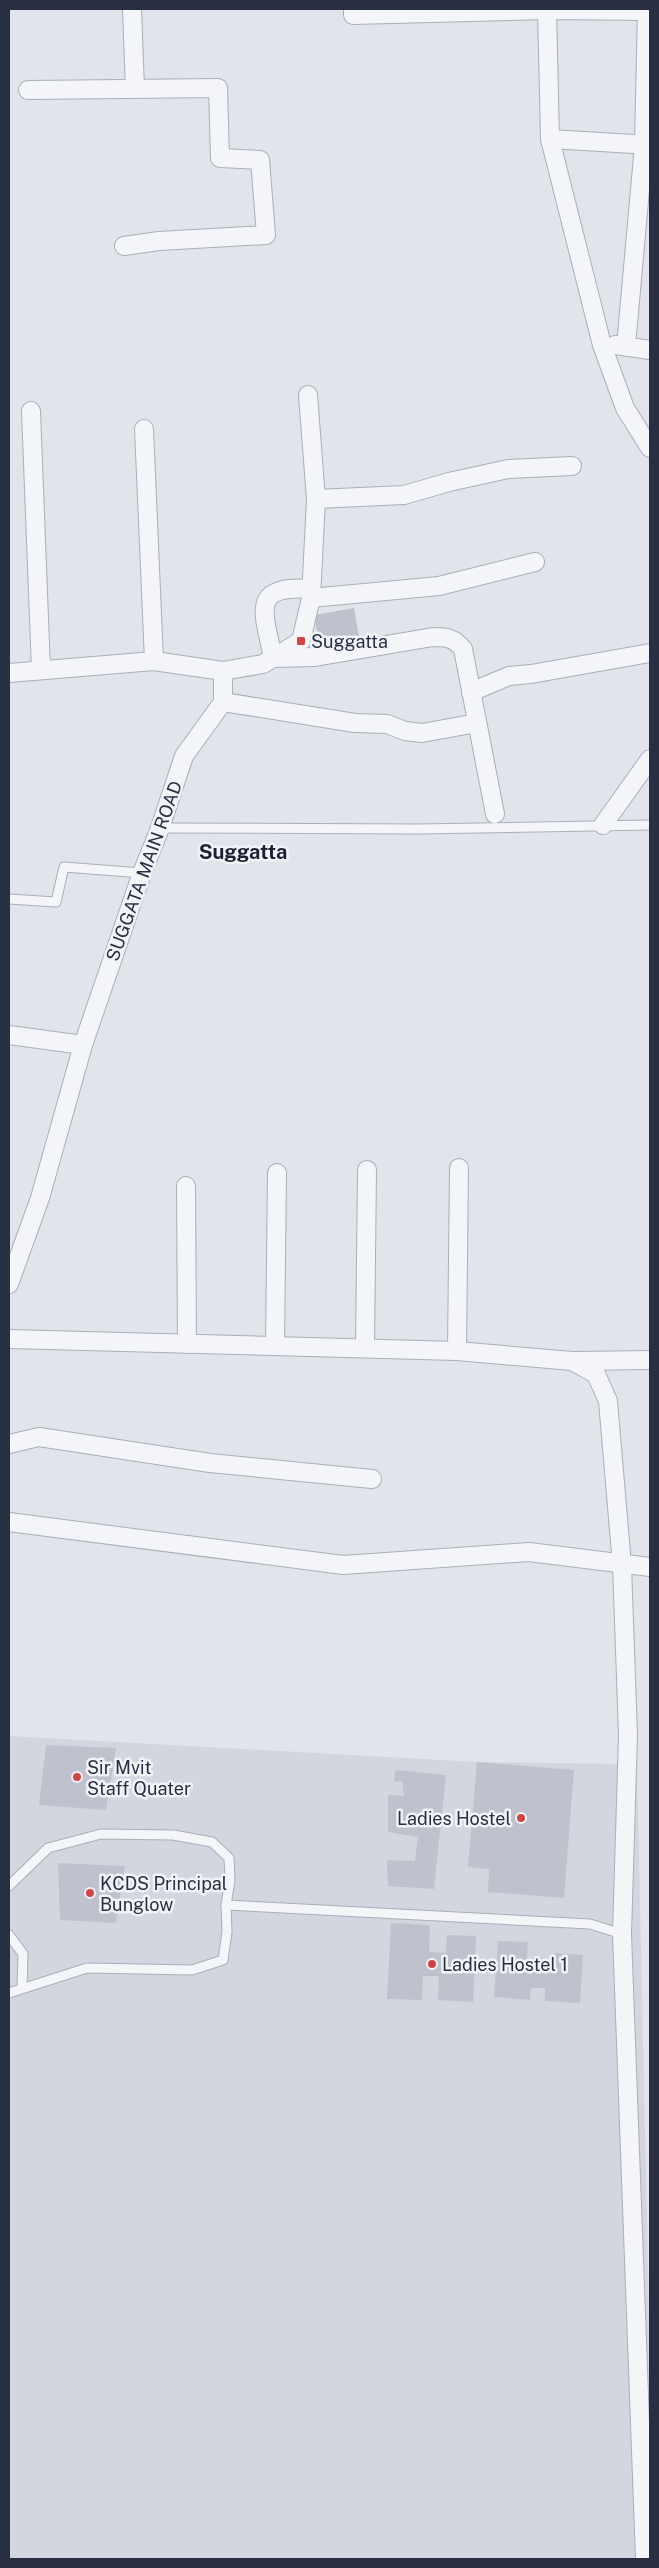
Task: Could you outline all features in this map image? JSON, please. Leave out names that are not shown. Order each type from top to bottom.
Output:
[{"type":"street","points":[[129,9],[135,89]]},
{"type":"street","points":[[353,9],[353,15],[547,9],[648,10],[647,145],[626,346]]},
{"type":"street","points":[[547,9],[550,139],[602,344],[625,408],[650,448]]},
{"type":"street","points":[[28,90],[218,88],[220,158],[260,160],[266,235],[159,241],[124,246]]},
{"type":"street","points":[[550,139],[647,145]]},
{"type":"street","points":[[602,344],[650,350]]},
{"type":"street","points":[[9,673],[154,661],[223,671],[262,664],[301,641],[311,593],[316,499],[308,395]]},
{"type":"street","points":[[31,411],[41,670]]},
{"type":"street","points":[[144,429],[154,661]]},
{"type":"street","points":[[316,499],[404,495],[508,469],[572,466]]},
{"type":"street","points":[[273,658],[265,615],[269,597],[274,591],[282,589],[311,593],[439,586],[535,562]]},
{"type":"street","points":[[273,658],[315,657],[433,637],[449,638],[456,641],[463,649],[495,814]]},
{"type":"street","points":[[471,692],[509,676],[531,674],[650,653]]},
{"type":"street","points":[[223,671],[223,702],[356,723],[387,724],[405,731],[422,733],[477,723]]},
{"type":"street","name":"SUGGATA MAIN ROAD","points":[[9,1284],[40,1198],[83,1045],[184,756],[223,702]]},
{"type":"street","points":[[603,825],[650,759]]},
{"type":"street","points":[[9,1035],[83,1045]]},
{"type":"street","points":[[457,1351],[459,1168]]},
{"type":"street","points":[[365,1348],[367,1170]]},
{"type":"street","points":[[275,1346],[277,1173]]},
{"type":"street","points":[[186,1186],[187,1344]]},
{"type":"street","points":[[9,1339],[457,1351],[572,1361],[650,1360]]},
{"type":"street","points":[[572,1361],[596,1374],[608,1401],[622,1565],[628,1736],[622,1934],[645,2559]]},
{"type":"street","points":[[9,1444],[39,1437],[210,1463],[372,1479]]},
{"type":"street","points":[[9,1522],[343,1565],[529,1552],[650,1567]]},
{"type":"lane","points":[[160,828],[418,829],[650,825]]},
{"type":"lane","points":[[9,899],[56,902],[64,867],[142,873]]},
{"type":"lane","points":[[9,1886],[48,1848],[101,1834],[173,1835],[212,1842],[229,1858],[230,1880],[226,1905],[227,1932],[223,1960],[192,1970],[87,1968],[9,1992]]},
{"type":"lane","points":[[226,1905],[590,1924],[622,1934]]},
{"type":"lane","points":[[9,1935],[23,1954],[22,1988]]},
{"type":"shaded area","points":[[9,1736],[477,1762],[637,1764],[650,2363],[650,2559],[9,2559]]},
{"type":"building","points":[[354,608],[360,642],[320,649],[314,615]]},
{"type":"building","name":"Sir Mvit Staff Quater","points":[[46,1745],[116,1748],[106,1810],[39,1805]]},
{"type":"building","name":"Ladies Hostel","points":[[477,1762],[574,1770],[564,1898],[488,1892],[489,1869],[468,1867]]},
{"type":"building","points":[[395,1770],[446,1775],[434,1889],[388,1886],[387,1860],[415,1861],[418,1837],[388,1832],[388,1795],[404,1796],[402,1781],[394,1782]]},
{"type":"building","name":"KCDS Principal Bunglow","points":[[58,1863],[125,1866],[116,1923],[60,1920]]},
{"type":"building","name":"Ladies Hostel 1","points":[[391,1923],[430,1925],[429,1952],[446,1953],[447,1935],[476,1936],[473,2002],[438,2000],[439,1976],[423,1976],[422,2000],[387,1999]]},
{"type":"building","points":[[498,1941],[528,1942],[526,1972],[532,1972],[532,1958],[543,1958],[542,1970],[554,1971],[555,1953],[583,1955],[580,2003],[545,2001],[545,1988],[531,1988],[530,2000],[494,1997]]},
{"type":"place","name":"Suggatta","points":[[301,641]]},
{"type":"place","name":"Sir Mvit Staff Quater","points":[[77,1777]]},
{"type":"place","name":"Ladies Hostel","points":[[521,1818]]},
{"type":"place","name":"KCDS Principal Bunglow","points":[[90,1893]]},
{"type":"place","name":"Ladies Hostel 1","points":[[432,1964]]},
{"type":"district","name":"Suggatta","points":[[243,852]]}]
